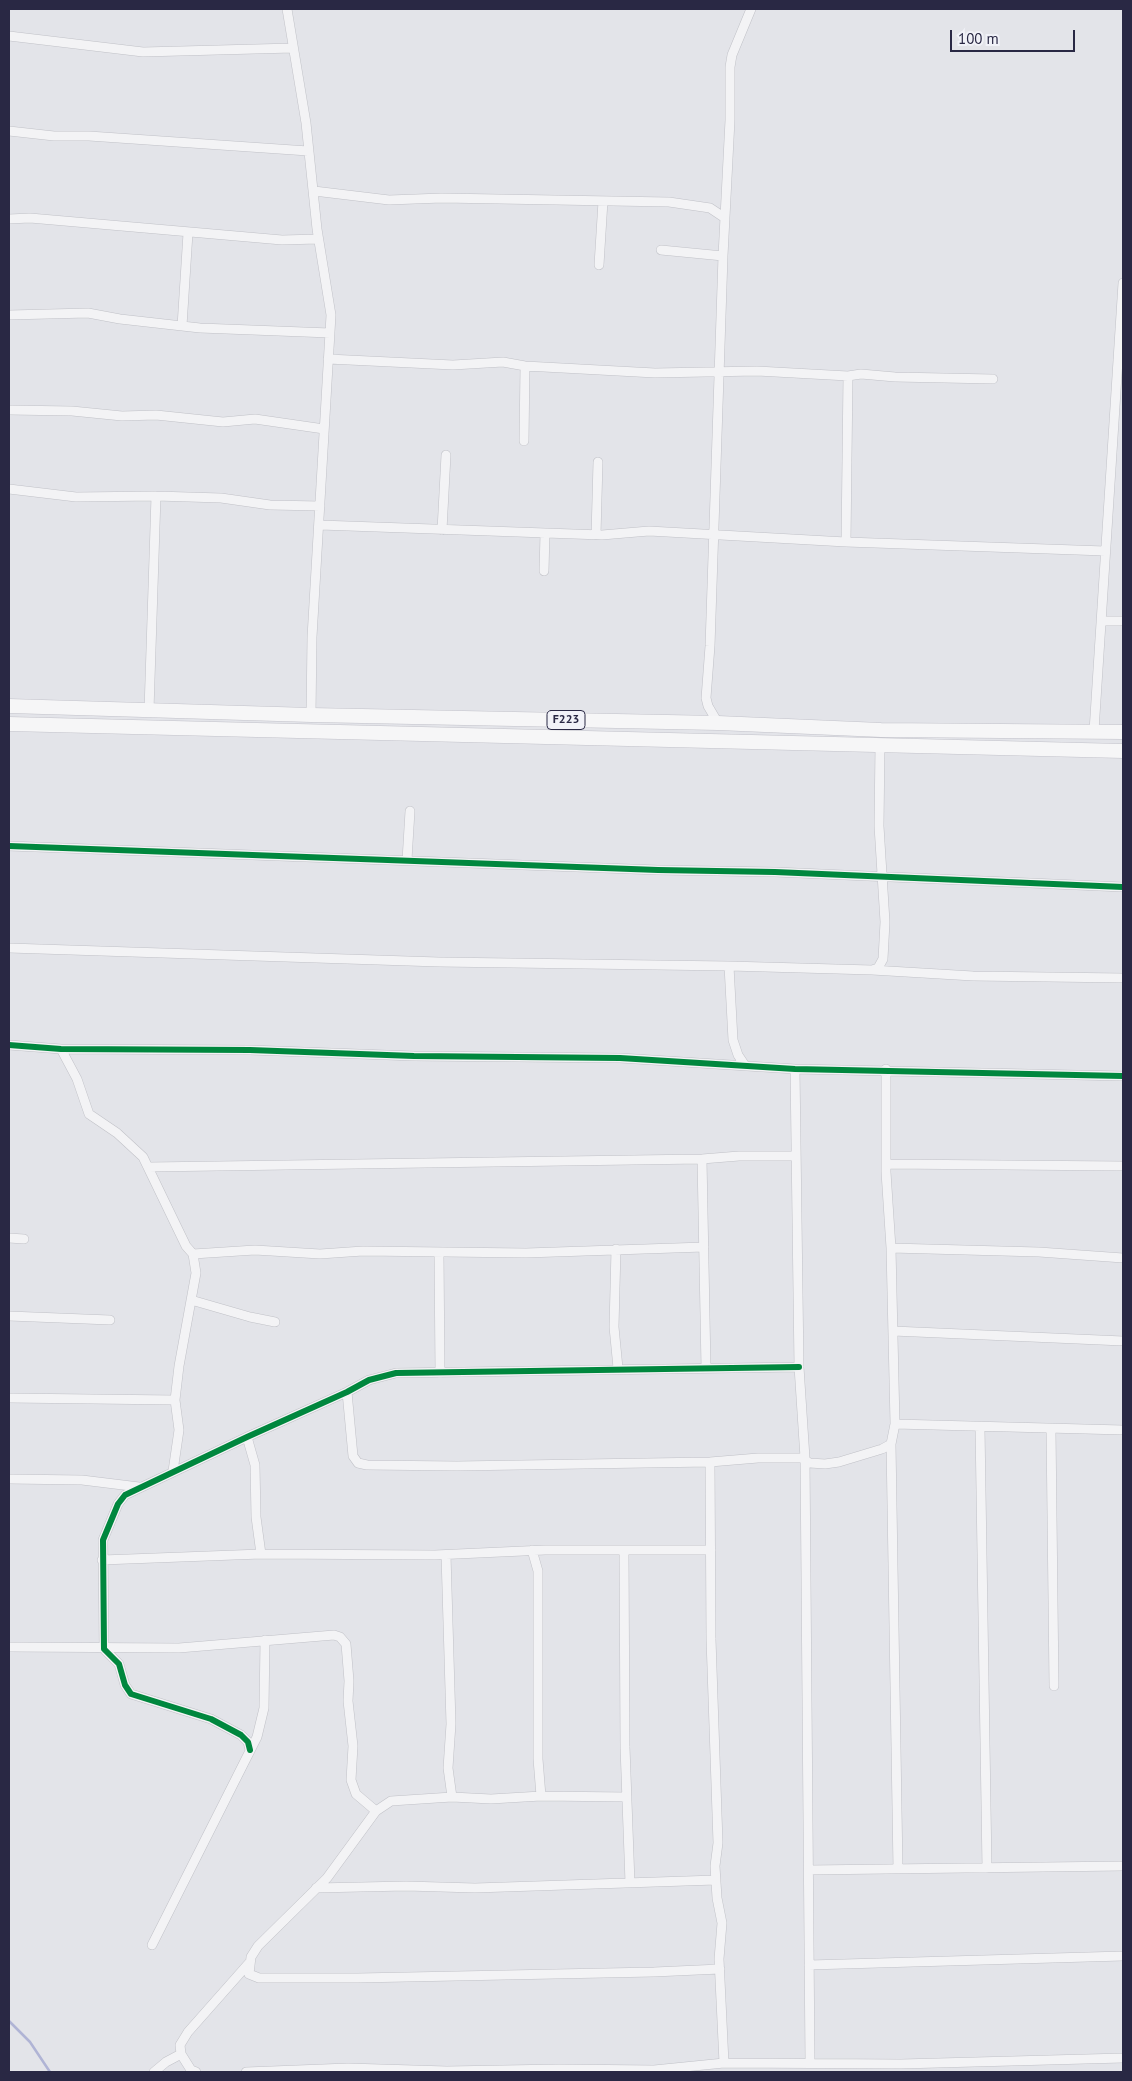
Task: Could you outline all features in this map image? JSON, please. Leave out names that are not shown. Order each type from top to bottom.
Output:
[{"type":"main road","name":"F223","points":[[9,706],[311,715],[718,723],[881,730],[1123,732]]},
{"type":"main road","points":[[598,739],[599,721]]},
{"type":"main road","name":"F223","points":[[9,724],[1123,751]]},
{"type":"street","points":[[287,9],[306,123],[318,239],[328,290],[330,333],[311,653],[311,715]]},
{"type":"street","points":[[718,723],[708,706],[706,698],[710,646],[712,535],[730,120],[730,67],[732,55],[751,9]]},
{"type":"street","points":[[9,36],[143,52],[293,48]]},
{"type":"street","points":[[9,131],[54,136],[89,136],[308,151]]},
{"type":"street","points":[[314,190],[389,200],[442,198],[650,201],[710,208],[725,218]]},
{"type":"street","points":[[598,265],[603,201]]},
{"type":"street","points":[[9,219],[30,218],[188,234],[282,240],[318,239]]},
{"type":"street","points":[[182,326],[188,234]]},
{"type":"street","points":[[661,250],[723,256]]},
{"type":"street","points":[[1094,731],[1123,283]]},
{"type":"street","points":[[9,314],[88,313],[182,326],[330,333]]},
{"type":"street","points":[[328,359],[453,365],[503,362],[525,366],[655,373],[757,371],[848,376],[861,374],[895,377],[993,379]]},
{"type":"street","points":[[524,441],[525,366]]},
{"type":"street","points":[[846,542],[848,376]]},
{"type":"street","points":[[9,410],[72,411],[122,416],[156,415],[216,421],[255,418],[324,429]]},
{"type":"street","points":[[442,530],[446,455]]},
{"type":"street","points":[[596,535],[598,462]]},
{"type":"street","points":[[9,490],[85,498],[156,496],[221,498],[270,505],[320,506]]},
{"type":"street","points":[[150,710],[156,496]]},
{"type":"street","points":[[320,525],[596,535],[649,531],[846,542],[1105,551]]},
{"type":"street","points":[[544,571],[545,533]]},
{"type":"street","points":[[1101,620],[1123,621]]},
{"type":"street","points":[[878,968],[884,922],[880,745]]},
{"type":"street","points":[[407,860],[410,811]]},
{"type":"street","points":[[9,846],[658,870],[775,872],[1123,886]]},
{"type":"street","points":[[9,948],[439,962],[878,968],[973,976],[1123,978]]},
{"type":"street","points":[[729,966],[733,1040],[738,1055],[744,1064]]},
{"type":"street","points":[[9,1045],[61,1048],[250,1050],[414,1056],[620,1058],[744,1064],[795,1069],[886,1069],[1123,1076]]},
{"type":"street","points":[[61,1048],[77,1079],[89,1114],[130,1144],[143,1157],[178,1230],[193,1254],[196,1273],[175,1400],[179,1423],[173,1471]]},
{"type":"street","points":[[795,1069],[799,1367],[805,1458],[810,2062]]},
{"type":"street","points":[[886,1069],[886,1164],[891,1248],[895,1424],[891,1444],[898,1869]]},
{"type":"street","points":[[149,1167],[702,1160],[739,1156],[795,1156]]},
{"type":"street","points":[[702,1160],[706,1368]]},
{"type":"street","points":[[886,1164],[1123,1166]]},
{"type":"street","points":[[9,1238],[24,1238]]},
{"type":"street","points":[[193,1254],[255,1250],[320,1254],[363,1252],[526,1253],[704,1247]]},
{"type":"street","points":[[891,1248],[1038,1252],[1123,1258]]},
{"type":"street","points":[[616,1249],[614,1327],[618,1368]]},
{"type":"street","points":[[439,1253],[440,1373]]},
{"type":"street","points":[[191,1300],[275,1322]]},
{"type":"street","points":[[9,1316],[110,1320]]},
{"type":"street","points":[[893,1331],[1123,1341]]},
{"type":"street","points":[[250,1750],[248,1742],[241,1735],[210,1719],[131,1694],[125,1685],[119,1664],[104,1649],[102,1560],[105,1529],[125,1495],[139,1486],[347,1392],[368,1380],[396,1373],[618,1368],[799,1367]]},
{"type":"street","points":[[347,1392],[352,1456],[358,1462],[367,1465],[457,1466],[710,1462],[758,1458],[805,1458]]},
{"type":"street","points":[[9,1398],[175,1400]]},
{"type":"street","points":[[895,1424],[980,1428],[1019,1427],[1051,1430],[1123,1430]]},
{"type":"street","points":[[980,1428],[987,1868]]},
{"type":"street","points":[[1051,1430],[1054,1686]]},
{"type":"street","points":[[247,1437],[255,1466],[256,1517],[261,1554]]},
{"type":"street","points":[[805,1458],[810,1463],[839,1462],[882,1449],[891,1444]]},
{"type":"street","points":[[710,1462],[711,1638],[718,1834],[716,1880],[722,1923],[720,1968],[724,2063]]},
{"type":"street","points":[[9,1479],[82,1480],[139,1486]]},
{"type":"street","points":[[102,1560],[261,1554],[446,1555],[532,1550],[624,1552],[711,1550]]},
{"type":"street","points":[[532,1550],[538,1570],[538,1759],[541,1796]]},
{"type":"street","points":[[624,1552],[630,1883]]},
{"type":"street","points":[[446,1555],[451,1724],[448,1768],[452,1797]]},
{"type":"street","points":[[9,1647],[180,1648],[334,1635],[344,1640],[346,1644],[348,1706],[353,1746],[351,1780],[356,1794],[376,1811]]},
{"type":"street","points":[[152,1945],[262,1724],[264,1708],[264,1640]]},
{"type":"street","points":[[196,2072],[191,2070],[180,2054],[180,2045],[188,2032],[249,1963],[258,1946],[332,1872],[376,1811],[391,1801],[452,1797],[491,1799],[541,1796],[627,1797]]},
{"type":"street","points":[[809,1870],[1123,1866]]},
{"type":"street","points":[[316,1888],[406,1886],[484,1888],[716,1880]]},
{"type":"street","points":[[810,1965],[1123,1956]]},
{"type":"street","points":[[249,1963],[249,1974],[260,1978],[654,1972],[720,1968]]},
{"type":"street","points":[[154,2072],[180,2054]]},
{"type":"street","points":[[246,2072],[348,2068],[488,2071],[654,2070],[724,2063],[810,2062],[903,2068],[1123,2058]]},
{"type":"waterway","points":[[9,2021],[30,2042],[50,2072]]},
{"type":"cycle path","points":[[9,846],[658,870],[775,872],[1123,887]]},
{"type":"cycle path","points":[[9,1045],[61,1049],[250,1050],[414,1056],[620,1058],[795,1069],[1123,1076]]},
{"type":"cycle path","points":[[250,1750],[248,1742],[241,1735],[211,1719],[131,1694],[125,1685],[119,1664],[104,1649],[103,1540],[118,1504],[125,1495],[369,1380],[396,1373],[799,1367]]}]
